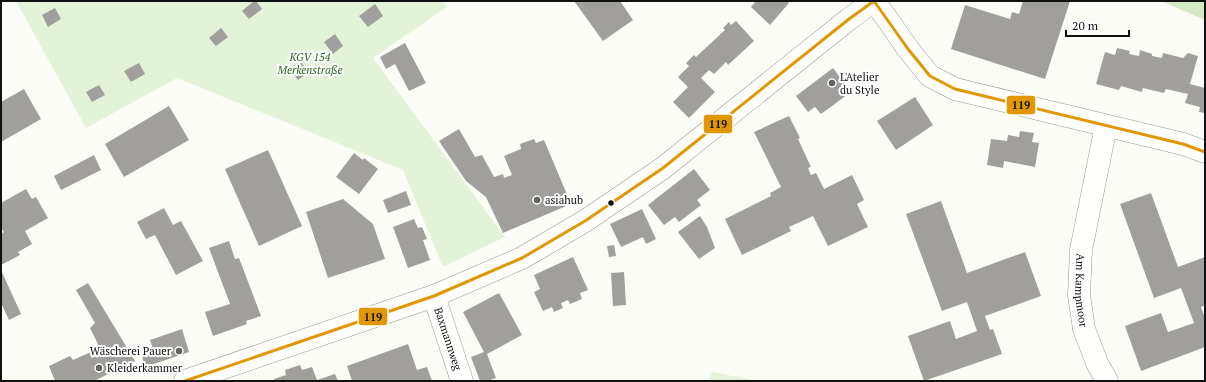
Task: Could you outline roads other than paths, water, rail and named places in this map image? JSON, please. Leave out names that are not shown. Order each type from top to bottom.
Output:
[{"type":"street","points":[[185,381],[434,296],[522,258],[585,221],[643,182],[695,144],[849,19],[874,1],[908,49],[930,76],[954,89],[1183,144],[1205,152]]},
{"type":"street","name":"Am Kampmoor","points":[[1106,126],[1081,250],[1079,295],[1084,329],[1097,363],[1107,381]]},
{"type":"street","name":"Baxmannweg","points":[[434,296],[462,381]]},
{"type":"place","name":"L'Atelier du Style","points":[[832,83]]},
{"type":"place","name":"asiahub","points":[[537,200]]},
{"type":"place","name":"Wäscherei Pauer","points":[[179,351]]},
{"type":"place","name":"Kleiderkammer","points":[[99,368]]},
{"type":"park label","name":"KGV 154 Merkenstraße","points":[[310,63]]}]
